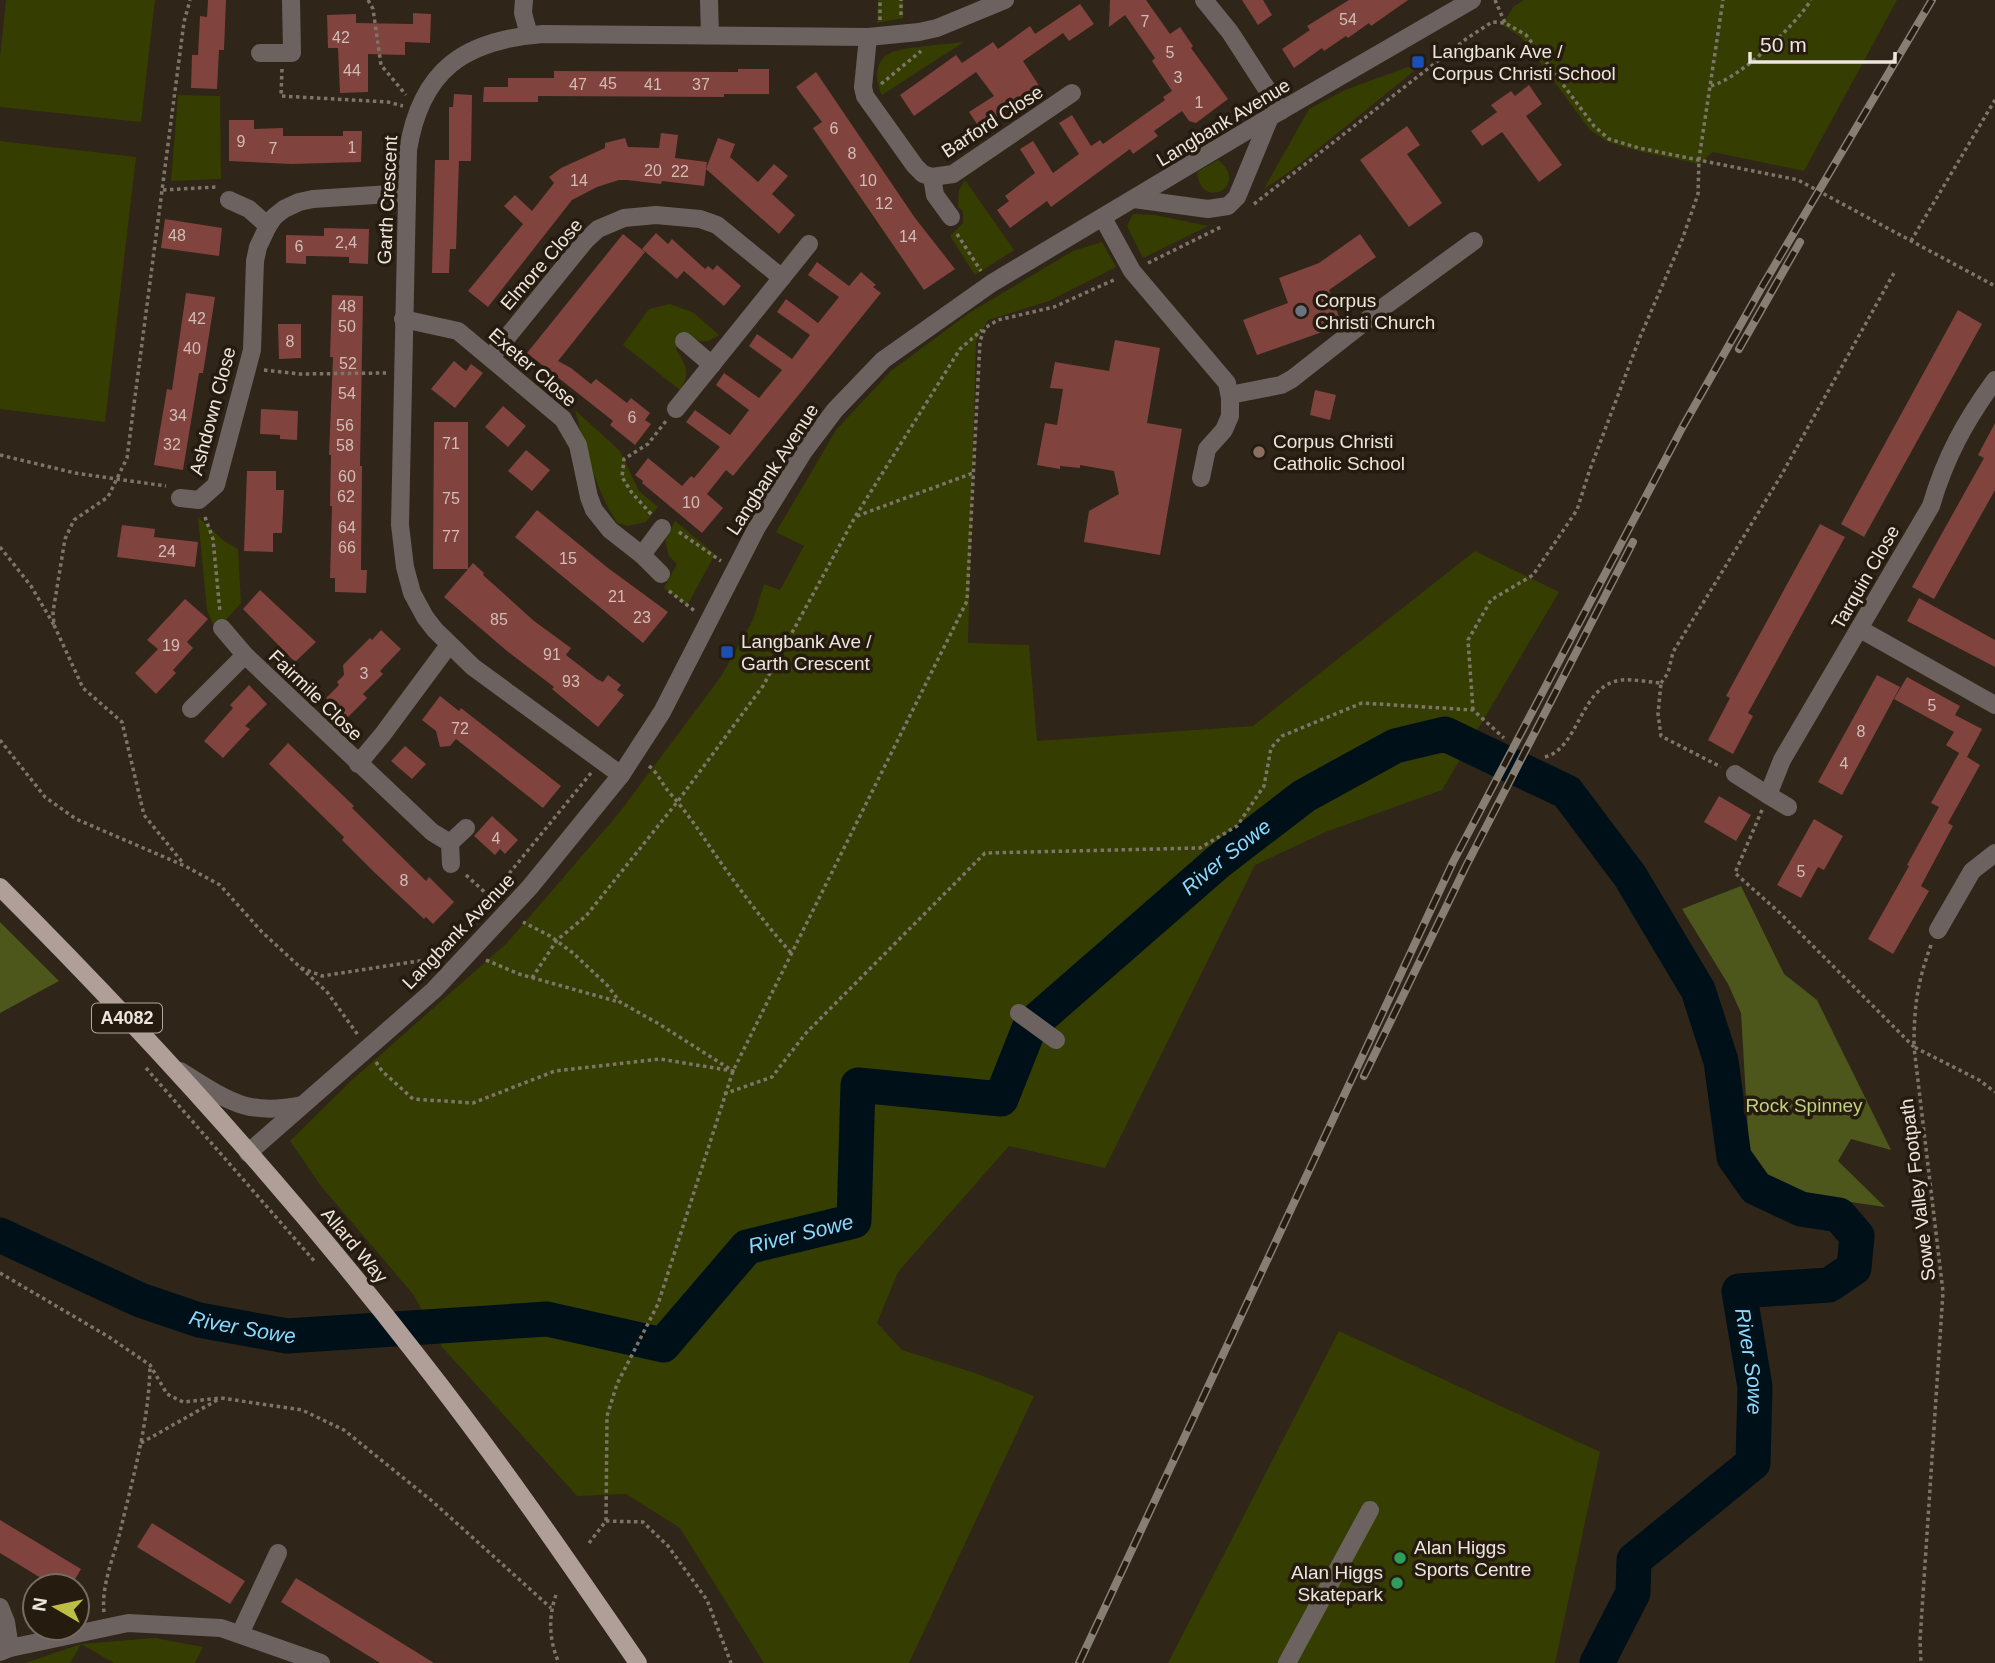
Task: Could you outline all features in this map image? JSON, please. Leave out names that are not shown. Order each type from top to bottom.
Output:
[{"type":"main road","name":"Allard Way","points":[[0,887],[174,1067],[356,1279],[423,1363],[538,1519],[638,1663]]},
{"type":"street","points":[[260,53],[292,53],[291,0]]},
{"type":"street","points":[[524,0],[523,13],[529,35]]},
{"type":"street","points":[[709,0],[710,35]]},
{"type":"street","name":"Garth Crescent","points":[[621,775],[472,667],[435,631],[412,593],[403,556],[400,525],[406,193],[410,134],[428,89],[449,64],[481,47],[529,35],[868,37],[937,28],[1004,0]]},
{"type":"street","points":[[1135,200],[1208,209],[1228,206],[1237,197],[1275,114],[1230,32],[1204,0]]},
{"type":"street","name":"Langbank Avenue","points":[[248,1153],[434,990],[530,887],[621,775],[662,712],[757,527],[804,451],[835,410],[883,360],[992,283],[1472,0]]},
{"type":"street","points":[[865,96],[863,87],[868,37]]},
{"type":"street","name":"Barford Close","points":[[865,96],[915,166],[932,177],[953,174],[1072,93]]},
{"type":"street","name":"Barford Close","points":[[932,177],[936,195],[951,217]]},
{"type":"street","name":"Ashdown Close","points":[[175,492],[199,500],[216,485],[248,369],[253,338],[255,261],[258,247],[274,217],[299,202],[313,199],[406,193]]},
{"type":"street","points":[[229,200],[249,209],[268,226]]},
{"type":"street","name":"Elmore Close","points":[[491,356],[585,241],[598,229],[624,218],[656,215],[710,222],[782,278]]},
{"type":"street","points":[[1103,218],[1132,271],[1227,383],[1230,416],[1224,430],[1207,449],[1201,478]]},
{"type":"street","points":[[1230,395],[1282,384],[1292,379],[1474,241]]},
{"type":"street","points":[[676,409],[810,244]]},
{"type":"street","name":"Exeter Close","points":[[403,319],[458,331],[563,419],[578,445],[594,510],[610,530],[661,574]]},
{"type":"street","points":[[684,341],[712,365]]},
{"type":"street","name":"Tarquin Close","points":[[1768,795],[1782,760],[1931,506],[1940,474],[1959,433],[1995,380]]},
{"type":"street","points":[[642,555],[662,528]]},
{"type":"street","name":"Fairmile Close","points":[[222,628],[245,655],[358,764],[432,832],[450,843]]},
{"type":"street","points":[[1860,629],[1995,705]]},
{"type":"street","name":"Fairmile Close","points":[[358,764],[449,645]]},
{"type":"street","name":"Fairmile Close","points":[[191,709],[245,655]]},
{"type":"street","points":[[1735,774],[1788,807]]},
{"type":"street","points":[[451,864],[450,843],[466,828]]},
{"type":"street","points":[[1938,930],[1972,871],[1995,853]]},
{"type":"street","points":[[1019,1013],[1056,1040]]},
{"type":"street","points":[[174,1067],[229,1101],[252,1109],[267,1111],[302,1105]]},
{"type":"street","points":[[1287,1663],[1370,1510]]},
{"type":"street","points":[[240,1634],[278,1553]]},
{"type":"street","points":[[0,1607],[6,1622],[5,1650],[128,1623],[221,1628],[321,1663]]},
{"type":"path","points":[[54,625],[53,612],[65,539],[74,520],[108,497],[127,458],[184,22],[190,0]]},
{"type":"path","points":[[368,0],[373,9],[381,65],[419,110]]},
{"type":"path","points":[[1495,0],[1505,23]]},
{"type":"path","points":[[1473,710],[1468,640],[1491,600],[1533,575],[1577,510],[1588,472],[1640,337],[1682,240],[1698,194],[1699,159],[1723,0]]},
{"type":"path","points":[[1710,86],[1721,83],[1762,52],[1803,14],[1811,0]]},
{"type":"path","points":[[1252,206],[1466,39],[1492,22],[1505,23],[1526,35],[1594,126],[1609,139],[1640,148],[1798,180],[1995,286]]},
{"type":"path","points":[[865,96],[934,40],[937,28]]},
{"type":"path","points":[[282,53],[281,96],[388,103],[419,110]]},
{"type":"path","points":[[1911,241],[1995,100]]},
{"type":"path","points":[[163,190],[213,186],[228,192],[229,200]]},
{"type":"path","points":[[951,217],[955,230],[978,268],[992,283]]},
{"type":"path","points":[[532,978],[556,940],[586,916],[678,801],[763,687],[855,517],[960,349],[998,320],[1054,307],[1230,223]]},
{"type":"path","points":[[1735,774],[1661,736],[1658,714],[1661,682],[1668,673],[1672,652],[1788,463],[1895,271]]},
{"type":"path","points":[[589,1542],[606,1521],[607,1416],[617,1384],[658,1304],[733,1071],[967,601],[980,341],[985,328]]},
{"type":"path","points":[[248,369],[300,374],[402,373]]},
{"type":"path","points":[[662,528],[622,477],[624,459],[648,444],[676,409]]},
{"type":"path","points":[[0,455],[175,492]]},
{"type":"path","points":[[855,517],[973,473]]},
{"type":"path","points":[[199,500],[213,539],[222,628]]},
{"type":"path","points":[[662,528],[664,522],[734,570]]},
{"type":"path","points":[[0,547],[31,586],[54,625],[83,688],[122,722],[144,815],[185,866]]},
{"type":"path","points":[[661,574],[657,582],[691,607],[707,623]]},
{"type":"path","points":[[1545,757],[1554,755],[1570,735],[1598,689],[1621,680],[1661,682]]},
{"type":"path","points":[[724,1094],[772,1077],[806,1033],[985,853],[1200,848],[1237,826],[1264,786],[1271,748],[1282,736],[1362,703],[1473,710],[1504,737]]},
{"type":"path","points":[[0,740],[45,797],[76,819],[185,866],[220,885],[262,932],[327,992],[382,1071],[413,1099],[473,1103],[555,1071],[660,1059],[733,1071]]},
{"type":"path","points":[[634,755],[655,771],[771,930],[792,953]]},
{"type":"path","points":[[451,864],[490,897],[601,761]]},
{"type":"path","points":[[1768,795],[1735,873],[1781,914],[1914,1047],[1979,1080],[1995,1092]]},
{"type":"path","points":[[505,912],[556,940],[573,953],[607,985],[620,1002],[733,1071]]},
{"type":"path","name":"Sowe Valley Footpath","points":[[1921,1663],[1920,1640],[1943,1292],[1914,1047],[1913,1008],[1923,968],[1938,930]]},
{"type":"path","points":[[141,1062],[323,1270]]},
{"type":"path","points":[[0,1273],[109,1337],[150,1365],[167,1394],[183,1402],[221,1398],[302,1410],[344,1430],[432,1501],[551,1608]]},
{"type":"path","points":[[105,1628],[103,1606],[141,1443],[149,1394],[150,1365]]},
{"type":"path","points":[[141,1443],[221,1398]]},
{"type":"path","points":[[606,1521],[643,1522],[668,1546],[707,1600],[731,1663]]},
{"type":"path","points":[[556,1594],[551,1608],[551,1647],[559,1663]]},
{"type":"green space","points":[[6,0],[155,0],[141,122],[0,107],[0,57]]},
{"type":"green space","points":[[878,0],[903,0],[903,18],[877,23]]},
{"type":"green space","points":[[1524,0],[1897,0],[1804,171],[1713,152],[1699,164],[1608,142],[1590,130],[1521,37],[1502,25],[1514,6]]},
{"type":"green space","points":[[964,42],[882,95],[877,71],[881,60],[892,52]]},
{"type":"green space","points":[[1408,67],[1414,71],[1292,170],[1264,189],[1309,109],[1345,90]]},
{"type":"green space","points":[[178,95],[220,96],[221,179],[171,181]]},
{"type":"green space","points":[[0,141],[136,157],[105,422],[0,409]]},
{"type":"green space","points":[[1218,160],[1227,169],[1229,178],[1227,186],[1214,193],[1207,191],[1200,184],[1197,172]]},
{"type":"green space","points":[[965,180],[1014,250],[975,275],[950,236],[963,223],[963,211],[958,207],[959,190]]},
{"type":"green space","points":[[1133,214],[1155,215],[1208,226],[1143,258],[1127,226]]},
{"type":"green space","points":[[1102,242],[1116,267],[1049,301],[988,320],[976,341],[968,643],[1029,645],[1037,741],[1253,726],[1475,551],[1559,592],[1442,790],[1328,831],[1255,865],[1105,1168],[1009,1146],[898,1272],[877,1323],[902,1350],[975,1373],[1034,1396],[909,1663],[764,1663],[680,1528],[626,1494],[577,1496],[442,1347],[413,1294],[321,1186],[290,1141],[352,1080],[507,943],[619,813],[720,678],[753,620],[764,584],[780,590],[804,546],[776,532],[836,430],[891,371],[969,313],[1073,251]]},
{"type":"green space","points":[[670,304],[694,313],[719,335],[704,341],[688,335],[676,349],[686,374],[680,390],[623,345],[649,309]]},
{"type":"green space","points":[[575,410],[620,451],[639,491],[658,507],[646,522],[628,526],[617,523],[597,482]]},
{"type":"green space","points":[[198,517],[224,541],[238,549],[241,603],[216,631],[207,610]]},
{"type":"green space","points":[[675,521],[715,554],[687,606],[664,588],[677,564],[669,556],[665,541]]},
{"type":"green space","name":"Rock Spinney","points":[[1741,886],[1784,974],[1817,1000],[1891,1150],[1851,1139],[1838,1161],[1885,1207],[1795,1194],[1764,1178],[1749,1148],[1741,1013],[1728,984],[1682,909]]},
{"type":"green space","points":[[0,922],[59,981],[0,1013]]},
{"type":"green space","name":"Alan Higgs Sports Centre","points":[[1339,1331],[1600,1452],[1555,1663],[1168,1663]]},
{"type":"green space","points":[[155,1638],[203,1647],[195,1663],[114,1663],[81,1644]]},
{"type":"green space","points":[[81,1644],[70,1663],[25,1663]]},
{"type":"building","points":[[208,0],[226,0],[224,50],[219,50],[217,89],[191,88],[192,55],[198,55],[200,16],[207,17]]},
{"type":"building","points":[[1110,0],[1146,0],[1170,34],[1180,27],[1193,46],[1191,48],[1228,99],[1196,123],[1189,121],[1182,111],[1154,131],[1158,136],[1133,154],[1130,149],[1051,207],[1047,201],[1010,228],[997,210],[1009,201],[1005,196],[1035,173],[1020,149],[1033,141],[1053,173],[1079,154],[1059,123],[1072,115],[1091,146],[1100,140],[1103,144],[1165,100],[1163,97],[1172,91],[1152,61],[1155,58],[1125,15],[1109,27]]},
{"type":"building","points":[[1242,0],[1263,0],[1272,15],[1258,25]]},
{"type":"building","points":[[1349,0],[1408,0],[1371,26],[1369,23],[1324,51],[1322,48],[1294,68],[1282,49],[1310,30],[1307,26]]},
{"type":"building","points":[[1080,4],[1094,24],[1069,41],[1063,33],[1023,61],[1040,87],[979,127],[969,112],[994,96],[976,72],[914,116],[900,95],[956,55],[962,63],[993,42],[998,49],[1030,26],[1035,34]]},
{"type":"building","points":[[413,13],[431,14],[430,43],[405,42],[405,55],[368,54],[368,92],[340,93],[338,48],[328,48],[327,15],[356,14],[356,23],[413,24]]},
{"type":"building","points":[[738,69],[769,69],[769,94],[724,94],[724,97],[538,96],[538,102],[483,102],[484,87],[508,87],[508,78],[554,78],[554,71],[738,72]]},
{"type":"building","points":[[816,72],[915,218],[955,269],[924,290],[813,128],[822,122],[796,87]]},
{"type":"building","points":[[1529,85],[1542,104],[1526,116],[1562,165],[1539,182],[1502,132],[1482,146],[1471,131],[1497,112],[1491,105],[1511,91],[1515,96]]},
{"type":"building","points":[[454,94],[472,95],[471,161],[459,161],[456,249],[450,249],[449,273],[432,273],[435,160],[449,160],[449,107],[453,107]]},
{"type":"building","points":[[229,120],[254,120],[254,129],[283,128],[283,136],[343,136],[343,131],[362,131],[361,162],[291,164],[229,161]]},
{"type":"building","points":[[1407,126],[1420,145],[1407,154],[1442,203],[1409,227],[1360,160]]},
{"type":"building","points":[[661,133],[678,135],[675,158],[707,162],[704,186],[619,180],[597,187],[572,200],[488,307],[468,291],[523,224],[504,206],[515,195],[532,211],[554,183],[549,177],[561,168],[605,148],[605,143],[625,138],[628,147],[659,148]]},
{"type":"building","points":[[718,138],[735,144],[730,157],[758,182],[774,164],[788,176],[772,194],[795,215],[779,234],[706,169]]},
{"type":"building","points":[[165,219],[222,228],[219,256],[161,248]]},
{"type":"building","points":[[324,228],[369,229],[368,264],[349,263],[349,257],[311,256],[306,256],[306,264],[286,263],[286,235],[324,236]]},
{"type":"building","points":[[656,233],[668,244],[672,239],[705,269],[708,266],[713,270],[717,265],[741,286],[724,306],[684,271],[677,279],[642,249]]},
{"type":"building","points":[[623,234],[645,252],[558,361],[591,384],[596,379],[627,403],[631,398],[650,413],[645,420],[651,424],[635,445],[610,425],[613,421],[527,353]]},
{"type":"building","name":"Corpus Christi Church","points":[[1360,234],[1376,257],[1329,290],[1342,325],[1257,355],[1243,320],[1288,303],[1279,278],[1319,263]]},
{"type":"building","points":[[817,262],[849,286],[861,272],[881,293],[733,476],[726,470],[707,494],[723,508],[702,533],[635,475],[648,458],[682,486],[691,476],[694,478],[720,447],[686,422],[695,410],[730,435],[749,410],[716,385],[724,373],[759,398],[782,370],[749,346],[757,334],[792,359],[810,335],[777,312],[786,299],[818,323],[839,297],[808,275]]},
{"type":"building","points":[[186,293],[215,297],[183,470],[154,465],[167,389],[172,390]]},
{"type":"building","points":[[332,295],[363,296],[361,570],[367,570],[366,593],[335,592],[335,578],[330,578]]},
{"type":"building","points":[[1958,310],[1982,324],[1864,537],[1841,524]]},
{"type":"building","points":[[278,324],[301,324],[301,358],[279,359]]},
{"type":"building","points":[[1115,340],[1160,348],[1147,423],[1182,429],[1160,555],[1084,542],[1089,511],[1119,494],[1114,471],[1080,465],[1080,468],[1060,466],[1060,469],[1037,465],[1045,423],[1057,425],[1063,389],[1050,388],[1055,362],[1109,371]]},
{"type":"building","points":[[454,361],[466,371],[471,364],[483,373],[455,408],[431,389]]},
{"type":"building","points":[[1315,390],[1336,395],[1330,420],[1310,415]]},
{"type":"building","points":[[503,406],[526,426],[508,447],[485,427]]},
{"type":"building","points":[[261,409],[298,411],[297,440],[280,439],[280,435],[260,434]]},
{"type":"building","points":[[434,422],[468,422],[468,569],[433,569]]},
{"type":"building","points":[[1995,423],[1995,490],[1934,599],[1912,587],[1984,458],[1978,455]]},
{"type":"building","points":[[526,450],[550,470],[532,491],[508,471]]},
{"type":"building","points":[[247,471],[276,471],[276,490],[284,490],[282,533],[273,533],[273,552],[244,551]]},
{"type":"building","points":[[537,510],[608,568],[668,612],[643,643],[515,537]]},
{"type":"building","points":[[1820,524],[1845,537],[1748,713],[1753,716],[1733,754],[1708,740],[1730,698],[1726,696]]},
{"type":"building","points":[[122,525],[155,529],[154,537],[198,542],[195,567],[117,557]]},
{"type":"building","points":[[473,563],[534,621],[571,648],[566,655],[597,679],[603,682],[608,675],[621,685],[617,690],[624,695],[598,727],[552,689],[554,687],[444,597]]},
{"type":"building","points":[[260,590],[316,642],[295,662],[243,609]]},
{"type":"building","points":[[1919,598],[1995,640],[1995,667],[1907,621]]},
{"type":"building","points":[[185,599],[208,619],[187,642],[193,648],[173,670],[176,673],[156,694],[135,673],[158,649],[147,640]]},
{"type":"building","points":[[381,630],[401,649],[380,671],[383,674],[363,694],[367,698],[346,719],[326,698],[339,685],[337,682],[344,675],[343,665]]},
{"type":"building","points":[[1877,675],[1900,687],[1842,795],[1818,782]]},
{"type":"building","points":[[1907,677],[1960,706],[1955,715],[1982,729],[1967,757],[1980,765],[1948,823],[1953,826],[1921,886],[1929,891],[1893,954],[1868,939],[1939,807],[1931,803],[1959,753],[1946,745],[1954,732],[1894,699]]},
{"type":"building","points":[[249,685],[267,704],[245,726],[250,729],[223,758],[204,741],[233,708],[230,705]]},
{"type":"building","points":[[440,696],[459,711],[461,708],[561,786],[543,808],[456,739],[450,746],[440,747],[436,731],[422,720]]},
{"type":"building","points":[[288,743],[354,806],[352,808],[426,881],[429,877],[454,902],[433,924],[426,917],[424,919],[374,872],[342,840],[344,837],[269,764]]},
{"type":"building","points":[[405,746],[426,764],[412,779],[391,761]]},
{"type":"building","points":[[1719,796],[1751,815],[1736,841],[1704,822]]},
{"type":"building","points":[[492,816],[518,840],[505,854],[500,849],[495,855],[474,836]]},
{"type":"building","points":[[1814,819],[1843,836],[1824,870],[1818,867],[1801,898],[1777,885]]},
{"type":"building","points":[[0,1520],[81,1569],[79,1572],[31,1572],[0,1553]]},
{"type":"building","points":[[152,1523],[245,1581],[230,1604],[137,1547]]},
{"type":"building","points":[[296,1578],[434,1663],[380,1663],[281,1602]]},
{"type":"waterway","name":"River Sowe","points":[[0,1235],[140,1300],[199,1320],[287,1336],[547,1319],[663,1345],[747,1247],[854,1221],[858,1085],[1001,1099],[1030,1026],[1218,862],[1304,796],[1395,746],[1445,734],[1567,792],[1630,876],[1698,990],[1721,1061],[1734,1157],[1756,1188],[1801,1209],[1839,1215],[1857,1236],[1854,1268],[1829,1285],[1739,1291],[1755,1387],[1753,1463],[1634,1560],[1633,1593],[1597,1663]]},
{"type":"railway","points":[[1079,1663],[1453,862],[1682,428],[1763,285],[1932,0]]},
{"type":"railway","points":[[1739,349],[1800,242]]},
{"type":"railway","points":[[1364,1076],[1466,866],[1633,542]]},
{"type":"place","name":"Langbank Ave / Corpus Christi School","points":[[1418,62]]},
{"type":"place","name":"Corpus Christi Church","points":[[1301,311]]},
{"type":"place","name":"Corpus Christi Catholic School","points":[[1259,452]]},
{"type":"place","name":"Langbank Ave / Garth Crescent","points":[[727,652]]},
{"type":"place","name":"Alan Higgs Sports Centre","points":[[1400,1558]]},
{"type":"place","name":"Alan Higgs Skatepark","points":[[1397,1583]]}]
